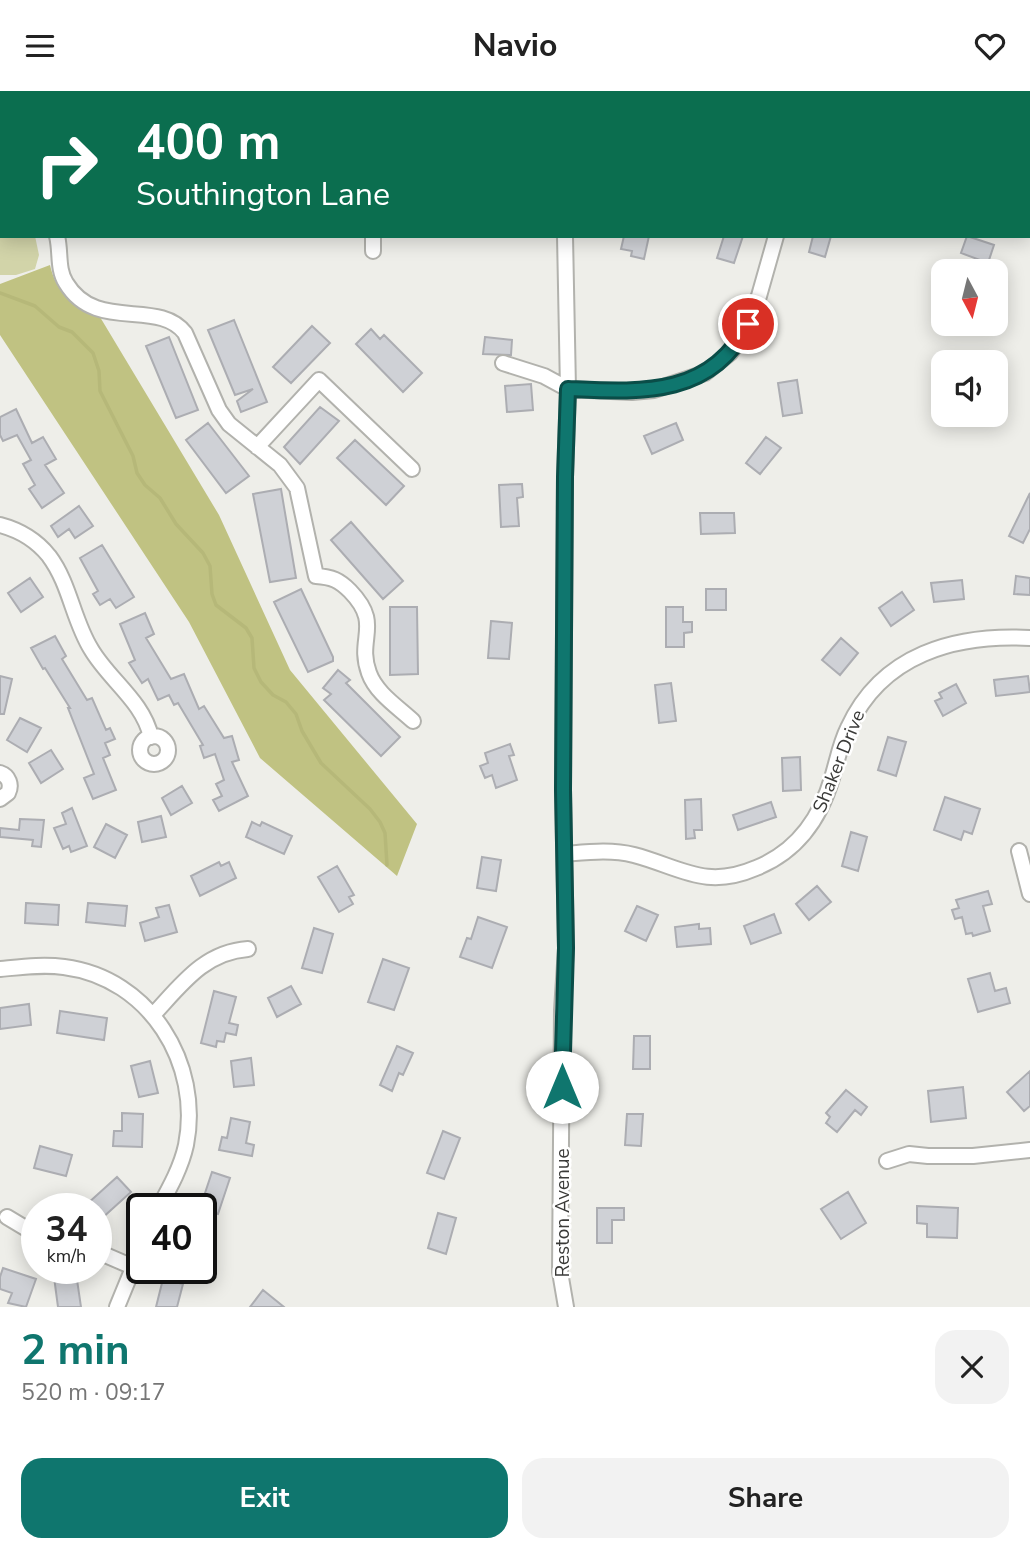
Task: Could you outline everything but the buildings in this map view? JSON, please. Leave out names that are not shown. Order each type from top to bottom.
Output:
[{"type":"street","points":[[57,238],[62,273],[67,285],[86,304],[109,312],[167,319],[179,325],[185,333],[219,410],[240,435],[280,465],[297,488],[316,576],[340,581],[362,604],[366,611],[366,662],[374,685],[413,721]]},
{"type":"street","name":"Reston Avenue","points":[[565,238],[568,389],[563,790],[566,948],[562,1010],[560,1272],[566,1307]]},
{"type":"street","points":[[503,363],[544,376],[568,389],[632,392],[654,390],[705,373],[720,363],[740,339],[748,324],[763,285],[775,238]]},
{"type":"street","points":[[257,447],[319,380],[412,469]]},
{"type":"street","points":[[0,524],[23,534],[47,554],[61,575],[92,652],[142,714],[151,737]]},
{"type":"street","name":"Shaker Drive","points":[[565,854],[615,852],[634,855],[696,876],[733,875],[758,867],[787,851],[817,817],[827,796],[847,729],[864,699],[879,684],[915,656],[934,648],[982,638],[1030,638]]},
{"type":"street","points":[[0,773],[7,777],[10,783],[8,793],[0,799]]},
{"type":"street","points":[[1019,851],[1030,894]]},
{"type":"street","points":[[153,1015],[184,982],[216,955],[234,949],[248,949]]},
{"type":"street","points":[[0,969],[46,965],[85,971],[121,987],[153,1015],[175,1048],[182,1066],[190,1105],[186,1148],[166,1193]]},
{"type":"street","points":[[887,1161],[909,1154],[973,1156],[1030,1150]]},
{"type":"street","points":[[7,1217],[21,1225]]},
{"type":"street","points":[[117,1307],[126,1284]]},
{"type":"green space","points":[[0,238],[35,238],[39,255],[35,269],[16,275],[0,275]]},
{"type":"green space","points":[[50,265],[57,284],[68,299],[82,310],[100,317],[219,515],[290,670],[417,824],[397,876],[260,758],[189,622],[0,335],[0,284]]},
{"type":"waterway","points":[[0,293],[35,306],[59,327],[72,332],[93,353],[99,371],[100,391],[133,456],[137,473],[145,485],[160,498],[176,524],[203,553],[210,566],[212,594],[216,605],[246,628],[252,638],[254,668],[261,682],[273,695],[286,702],[296,714],[302,731],[321,763],[370,809],[380,822],[385,833],[387,865]]},
{"type":"route","points":[[562,1087],[562,1010],[566,948],[563,790],[568,389],[632,392],[654,390],[686,381],[720,363],[730,353],[748,324]]}]
